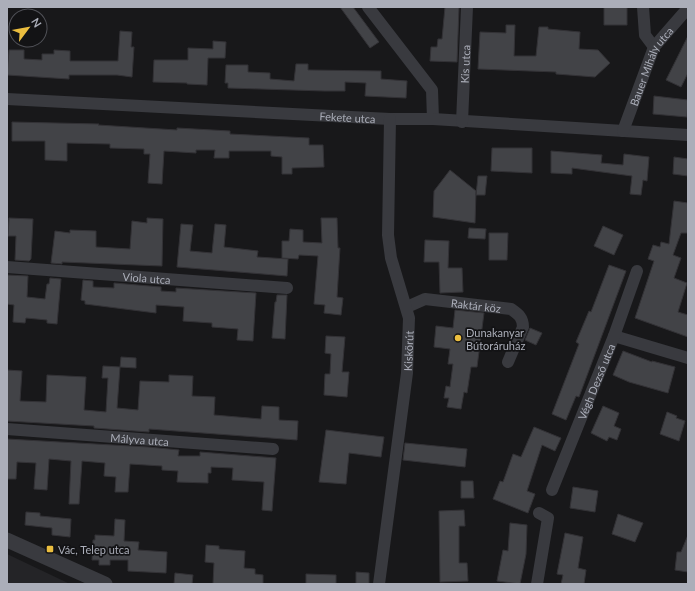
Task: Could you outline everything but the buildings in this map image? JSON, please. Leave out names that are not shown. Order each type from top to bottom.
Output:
[{"type":"street","points":[[368,7],[432,90],[433,119]]},
{"type":"street","name":"Kis utca","points":[[462,122],[467,7]]},
{"type":"street","points":[[643,7],[645,35],[654,47]]},
{"type":"street","name":"Bauer Mihály utca","points":[[623,131],[654,47],[688,8]]},
{"type":"street","name":"Fekete utca","points":[[7,99],[390,119],[433,119],[688,135]]},
{"type":"street","name":"Kiskörút","points":[[379,584],[407,373],[409,318],[393,264],[388,235],[390,119]]},
{"type":"street","name":"Viola utca","points":[[7,267],[287,288]]},
{"type":"street","name":"Végh Dezső utca","points":[[552,490],[614,336],[637,271]]},
{"type":"street","name":"Raktár köz","points":[[406,307],[425,299],[511,309],[520,316],[523,321],[523,327],[508,362]]},
{"type":"street","points":[[614,336],[688,358]]},
{"type":"street","name":"Mályva utca","points":[[7,429],[273,450]]},
{"type":"street","points":[[537,584],[548,518],[539,514]]},
{"type":"street","points":[[7,540],[105,584]]},
{"type":"shaded area","points":[[7,554],[70,584],[7,584]]},
{"type":"place","name":"Dunakanyar Bútoráruház","points":[[458,338]]},
{"type":"place","name":"Vác, Telep utca","points":[[50,549]]}]
